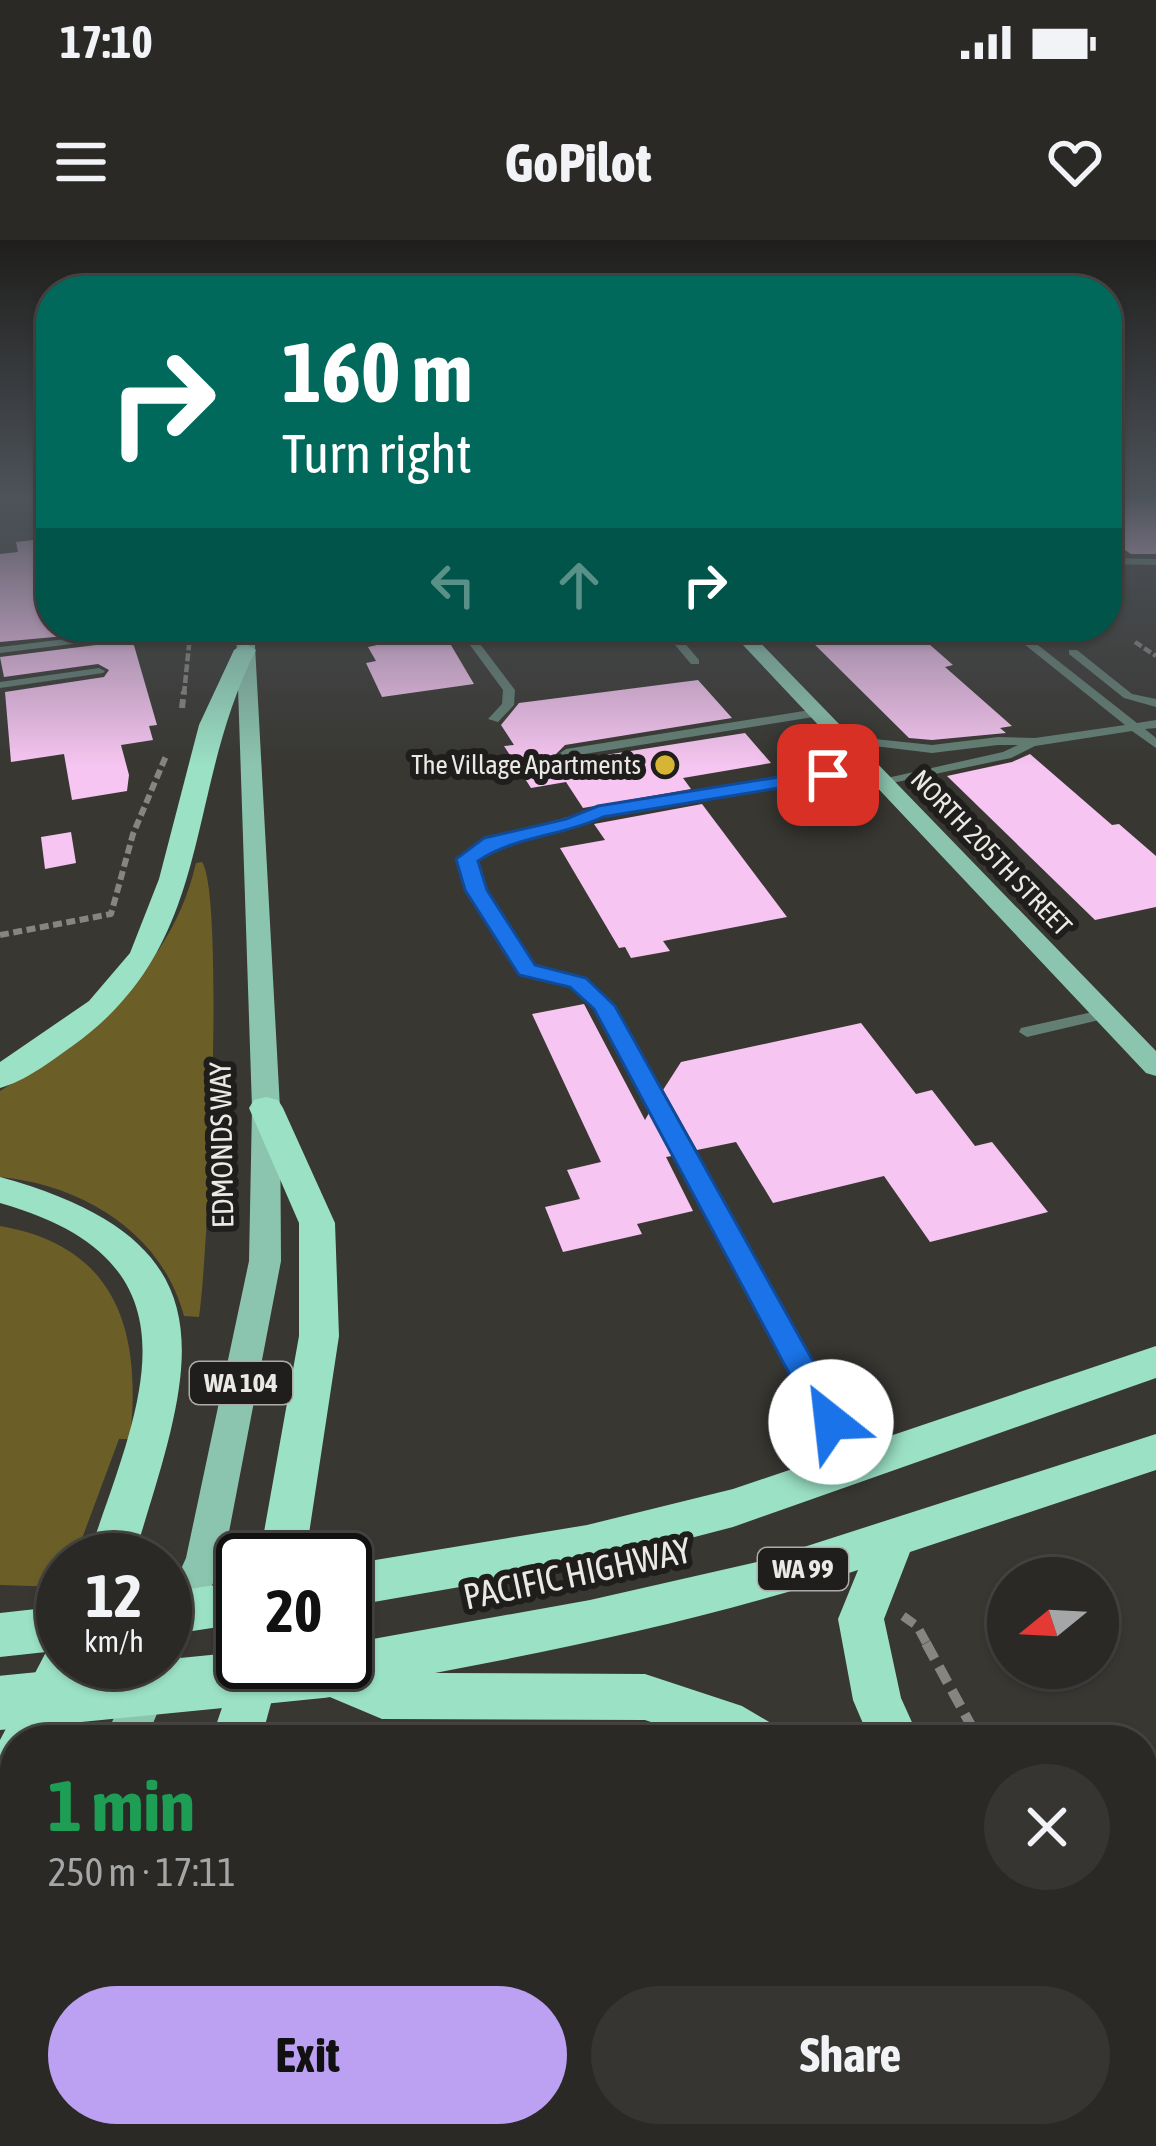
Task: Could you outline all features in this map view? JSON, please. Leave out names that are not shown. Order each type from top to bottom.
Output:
[{"type":"highway","points":[[0,1077],[75,1027],[144,957],[166,902],[212,714],[243,642]]},
{"type":"highway","points":[[266,1108],[317,1223],[319,1336],[286,1533]]},
{"type":"highway","points":[[0,1190],[46,1201],[85,1219],[113,1240],[135,1264],[161,1323],[164,1365],[157,1408],[118,1533]]},
{"type":"highway","name":"PACIFIC HIGHWAY","points":[[372,1582],[587,1545],[733,1508],[1156,1363]]},
{"type":"highway","name":"PACIFIC HIGHWAY","points":[[372,1662],[590,1622],[757,1583],[1156,1452]]},
{"type":"highway","points":[[888,1725],[877,1700],[861,1619],[892,1541]]},
{"type":"highway","points":[[4,1634],[36,1631]]},
{"type":"highway","name":"PACIFIC HIGHWAY","points":[[0,1703],[216,1682]]},
{"type":"highway","points":[[33,1725],[52,1689]]},
{"type":"highway","points":[[240,1725],[250,1689]]},
{"type":"highway","points":[[365,1689],[382,1696],[645,1697],[727,1725]]},
{"type":"main road","name":"EDMONDS WAY","points":[[192,1587],[205,1558],[265,1261],[266,1108],[245,642]]},
{"type":"main road","name":"NORTH 205TH STREET","points":[[749,642],[1156,1067]]},
{"type":"main road","points":[[132,1725],[147,1689]]},
{"type":"lane","points":[[0,650],[66,642]]},
{"type":"lane","points":[[473,642],[509,690],[508,705],[494,718]]},
{"type":"lane","points":[[678,642],[695,662]]},
{"type":"lane","points":[[1027,642],[1156,744]]},
{"type":"lane","points":[[1073,652],[1128,696],[1156,703]]},
{"type":"lane","points":[[0,685],[99,671]]},
{"type":"lane","points":[[566,753],[816,713]]},
{"type":"lane","points":[[841,738],[932,749],[1035,742],[1156,724]]},
{"type":"lane","points":[[855,1465],[604,1006],[578,982],[527,970],[476,890],[467,859],[491,842],[572,824],[598,812],[877,777],[1007,754],[1035,742]]},
{"type":"lane","points":[[1027,1032],[1106,1014]]},
{"type":"path","points":[[1135,641],[1156,656]]},
{"type":"path","points":[[181,712],[191,642]]},
{"type":"path","points":[[0,935],[111,914],[133,834],[168,752]]},
{"type":"path","points":[[896,1616],[917,1626],[971,1725]]},
{"type":"shaded area","points":[[202,862],[209,889],[214,1005],[199,1317],[184,1316],[158,1260],[115,1218],[61,1190],[0,1177],[0,1091],[64,1047],[122,996],[167,935],[196,863]]},
{"type":"shaded area","points":[[0,1226],[40,1236],[96,1274],[125,1329],[133,1400],[130,1439],[119,1439],[84,1533],[36,1533],[36,1586],[0,1585]]},
{"type":"building","points":[[0,588],[36,588],[36,639],[0,642]]},
{"type":"building","points":[[133,642],[157,725],[149,726],[153,740],[121,745],[129,775],[127,791],[72,800],[64,754],[11,762],[5,692],[104,677],[109,670],[98,664],[4,677],[0,657]]},
{"type":"building","points":[[449,642],[474,684],[382,697],[366,663],[376,661],[368,647]]},
{"type":"building","points":[[812,642],[927,642],[953,665],[945,667],[1012,726],[1000,728],[1006,733],[909,738]]},
{"type":"building","points":[[698,680],[732,718],[565,745],[556,754],[567,761],[745,733],[771,763],[683,778],[691,789],[583,808],[566,782],[531,788],[504,746],[514,745],[501,725],[519,703]]},
{"type":"building","points":[[1030,754],[1156,856],[1156,907],[1095,920],[947,776]]},
{"type":"building","points":[[702,804],[787,917],[663,941],[670,951],[631,958],[625,947],[619,948],[560,848],[605,840],[594,824]]},
{"type":"building","points":[[71,832],[76,863],[45,869],[41,837]]},
{"type":"building","points":[[584,1004],[645,1120],[649,1113],[672,1156],[666,1157],[693,1211],[637,1224],[642,1234],[563,1252],[545,1207],[580,1199],[567,1170],[601,1162],[532,1014]]},
{"type":"building","points":[[861,1023],[916,1094],[932,1090],[975,1146],[992,1142],[1048,1212],[930,1242],[884,1176],[773,1203],[736,1142],[697,1150],[663,1090],[681,1062]]},
{"type":"place","name":"The Village Apartments","points":[[665,765]]},
{"type":"route","points":[[828,775],[598,812],[572,824],[491,842],[467,859],[467,870],[527,970],[578,982],[604,1006],[831,1422]]}]
